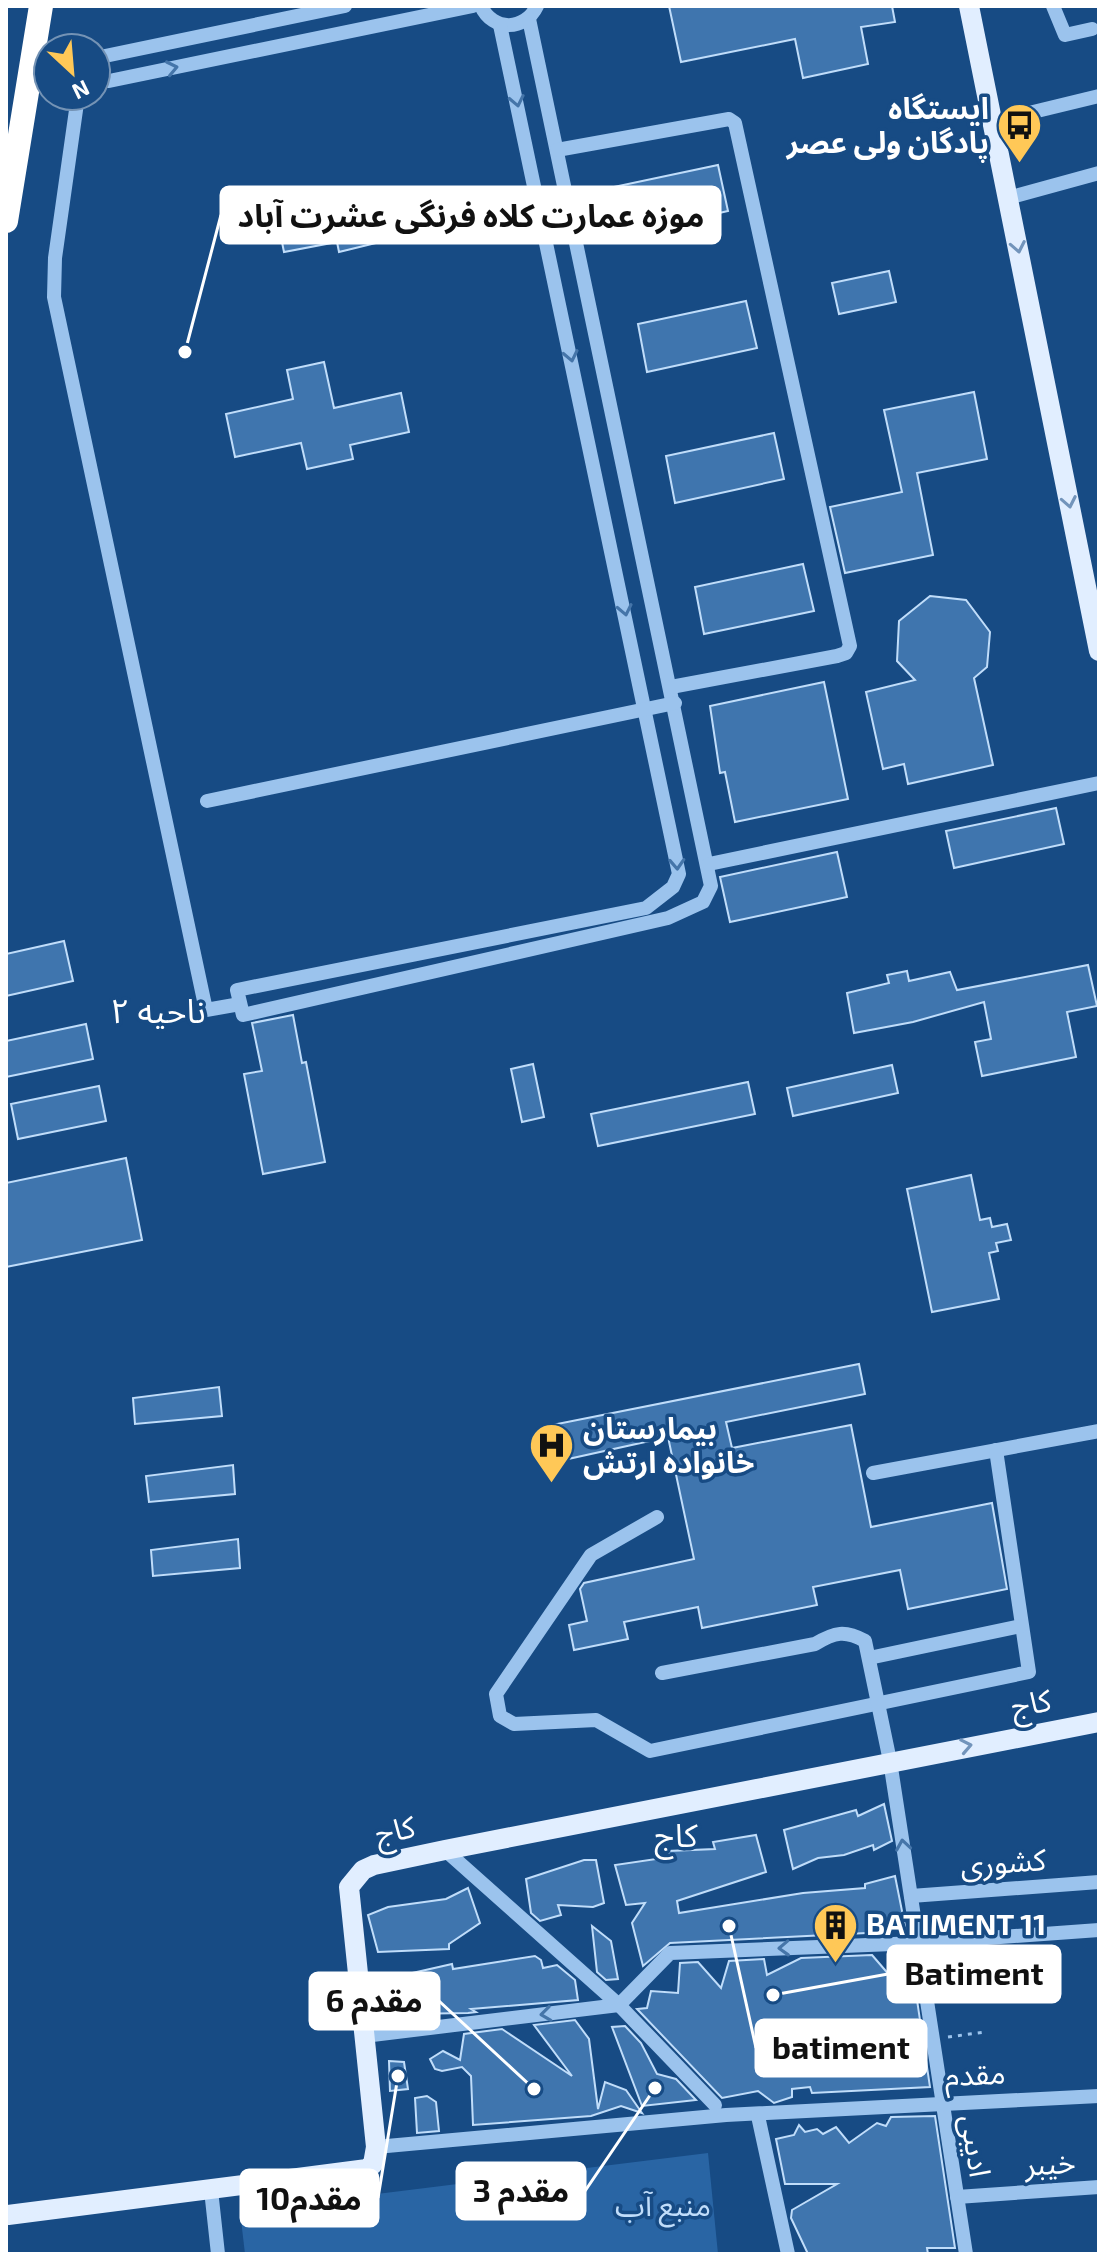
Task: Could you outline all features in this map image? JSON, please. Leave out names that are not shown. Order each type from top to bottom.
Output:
[{"type":"highway","points":[[6,221],[41,6]]},
{"type":"main road","points":[[969,6],[1099,651]]},
{"type":"main road","name":"کاج","points":[[376,2147],[349,1887],[354,1878],[374,1865],[1099,1722]]},
{"type":"main road","points":[[8,2215],[367,2169],[373,2164],[376,2147]]},
{"type":"street","points":[[112,55],[345,6]]},
{"type":"street","points":[[112,80],[473,6]]},
{"type":"street","points":[[481,6],[491,21],[500,25],[511,26],[533,12],[557,150],[709,864],[711,886],[703,902],[668,918],[243,1015],[237,990],[646,908],[673,887],[679,874],[500,25]]},
{"type":"street","points":[[1053,6],[1065,35],[1092,29]]},
{"type":"street","points":[[992,122],[1099,96]]},
{"type":"street","points":[[76,112],[55,258],[54,297],[206,1010],[240,1004]]},
{"type":"street","points":[[557,150],[729,119],[735,123],[850,646],[846,653],[837,656],[671,687]]},
{"type":"street","points":[[1008,198],[1099,173]]},
{"type":"street","points":[[564,322],[592,317]]},
{"type":"street","points":[[207,801],[675,703]]},
{"type":"street","points":[[709,864],[1099,783]]},
{"type":"street","points":[[873,1473],[1099,1431]]},
{"type":"street","points":[[657,1517],[591,1555],[496,1694],[500,1716],[514,1724],[596,1720],[650,1751],[1029,1672],[996,1450]]},
{"type":"street","points":[[662,1673],[815,1644],[832,1634],[850,1632],[865,1641],[869,1658],[1021,1626]]},
{"type":"street","name":"ادیبی","points":[[869,1658],[890,1761],[966,2254]]},
{"type":"street","points":[[445,1850],[619,2005],[715,2105]]},
{"type":"street","name":"کشوری","points":[[911,1896],[1099,1882]]},
{"type":"street","points":[[364,2036],[619,2005],[670,1953],[918,1943],[1099,1930]]},
{"type":"street","name":"مقدم","points":[[376,2147],[726,2115],[758,2116],[1099,2096]]},
{"type":"street","points":[[758,2116],[788,2254]]},
{"type":"street","name":"خیبر","points":[[957,2197],[1099,2187]]},
{"type":"street","points":[[211,2190],[218,2254]]},
{"type":"path","points":[[933,2039],[985,2032]]},
{"type":"green space","name":"منبع آب","points":[[708,2153],[718,2254],[245,2254],[240,2211]]},
{"type":"building","points":[[669,6],[892,6],[895,22],[861,27],[868,64],[803,78],[795,39],[681,62]]},
{"type":"building","points":[[718,165],[728,211],[619,236],[609,188]]},
{"type":"building","points":[[308,201],[311,217],[372,203],[380,242],[339,252],[337,242],[284,252],[275,208]]},
{"type":"building","points":[[889,271],[896,302],[839,314],[832,283]]},
{"type":"building","points":[[746,301],[757,348],[647,372],[638,324]]},
{"type":"building","points":[[324,362],[334,408],[401,393],[409,432],[350,445],[353,459],[307,469],[301,443],[235,457],[226,414],[293,399],[287,370]]},
{"type":"building","points":[[974,392],[987,459],[917,473],[933,555],[845,573],[830,507],[902,492],[884,410]]},
{"type":"building","points":[[774,433],[784,479],[675,503],[666,456]]},
{"type":"building","points":[[803,564],[814,611],[704,634],[695,587]]},
{"type":"building","points":[[930,596],[966,600],[990,632],[987,667],[974,678],[993,765],[908,784],[904,764],[883,769],[866,692],[915,680],[897,661],[899,621]]},
{"type":"building","points":[[824,682],[848,799],[735,822],[725,772],[720,773],[710,706]]},
{"type":"building","points":[[1056,808],[1064,844],[954,868],[946,831]]},
{"type":"building","points":[[837,852],[847,897],[730,922],[720,877]]},
{"type":"building","points":[[64,941],[73,981],[6,996],[6,954]]},
{"type":"building","points":[[1088,965],[1097,1006],[1067,1012],[1076,1057],[982,1076],[975,1042],[991,1039],[984,1002],[913,1022],[854,1033],[847,993],[889,983],[887,975],[907,971],[909,981],[950,972],[957,990]]},
{"type":"building","points":[[293,1015],[302,1063],[306,1062],[325,1162],[263,1174],[244,1074],[262,1071],[252,1023]]},
{"type":"building","points":[[86,1024],[93,1059],[6,1077],[6,1041]]},
{"type":"building","points":[[533,1064],[544,1117],[522,1122],[511,1069]]},
{"type":"building","points":[[892,1065],[898,1093],[793,1116],[787,1088]]},
{"type":"building","points":[[748,1082],[755,1114],[598,1146],[591,1114]]},
{"type":"building","points":[[99,1086],[106,1121],[18,1139],[11,1104]]},
{"type":"building","points":[[126,1158],[142,1240],[6,1267],[6,1183]]},
{"type":"building","points":[[971,1175],[980,1220],[990,1218],[992,1227],[1007,1224],[1011,1240],[996,1243],[998,1251],[989,1253],[999,1299],[932,1312],[907,1189]]},
{"type":"building","points":[[859,1364],[865,1394],[726,1422],[732,1448],[851,1425],[871,1527],[992,1503],[1007,1589],[908,1609],[900,1570],[813,1587],[817,1605],[702,1628],[698,1607],[624,1622],[628,1639],[574,1650],[569,1625],[587,1621],[580,1589],[584,1583],[694,1559],[668,1437],[550,1463],[542,1427]]},
{"type":"building","points":[[219,1387],[222,1416],[135,1424],[133,1398]]},
{"type":"building","points":[[233,1465],[235,1494],[149,1502],[146,1476]]},
{"type":"building","points":[[238,1539],[240,1568],[153,1576],[151,1550]]},
{"type":"building","points":[[884,1804],[892,1841],[874,1850],[873,1845],[844,1855],[818,1858],[793,1869],[784,1830],[856,1810],[858,1816]]},
{"type":"building","points":[[756,1835],[766,1872],[677,1901],[679,1913],[803,1893],[865,1888],[865,1884],[895,1876],[906,1931],[670,1943],[643,1966],[632,1923],[645,1903],[626,1905],[615,1865],[670,1857],[668,1851],[715,1849],[713,1842]]},
{"type":"building","points":[[584,1860],[596,1860],[604,1903],[593,1907],[558,1905],[561,1915],[540,1921],[531,1913],[526,1879]]},
{"type":"building","points":[[468,1888],[480,1923],[449,1944],[449,1949],[378,1952],[368,1915],[388,1907],[446,1899]]},
{"type":"building","points":[[592,1926],[611,1941],[618,1979],[606,1980],[597,1972]]},
{"type":"building","points":[[872,1955],[897,1984],[910,1971],[913,1973],[930,2087],[812,2093],[810,2087],[792,2089],[792,2097],[774,2103],[758,2091],[722,2098],[637,2009],[647,2008],[651,1991],[678,1993],[680,1963],[698,1962],[721,1988],[729,1961],[764,1959],[767,1975],[801,1958]]},
{"type":"building","points":[[535,1956],[541,1960],[543,1968],[557,1965],[575,1980],[578,2000],[471,2009],[476,2012],[468,2013],[405,2014],[386,1979],[452,1964],[453,1969]]},
{"type":"building","points":[[575,2020],[589,2039],[598,2109],[605,2082],[626,2090],[642,2113],[621,2106],[591,2116],[473,2125],[471,2076],[462,2067],[442,2071],[435,2069],[430,2059],[443,2051],[460,2060],[464,2034],[502,2029],[572,2076],[534,2025]]},
{"type":"building","points":[[625,2026],[641,2043],[657,2074],[676,2079],[696,2100],[642,2106],[612,2027]]},
{"type":"building","points":[[389,2061],[404,2062],[408,2089],[390,2091]]},
{"type":"building","points":[[427,2096],[436,2102],[439,2131],[417,2133],[415,2098]]},
{"type":"building","points":[[935,2116],[955,2248],[927,2248],[928,2254],[808,2254],[791,2218],[792,2210],[837,2184],[785,2184],[776,2139],[794,2135],[799,2125],[805,2132],[817,2129],[823,2134],[836,2127],[849,2143],[877,2123],[886,2126],[891,2117]]},
{"type":"place","name":"ایستگاه پادگان ولی عصر","points":[[1020,165]]},
{"type":"place","name":"موزه عمارت کلاه فرنگی عشرت آباد","points":[[185,352]]},
{"type":"place","name":"بیمارستان خانواده ارتش","points":[[552,1485]]},
{"type":"place","name":"batiment","points":[[729,1926]]},
{"type":"place","name":"BATIMENT 11","points":[[835,1964]]},
{"type":"place","name":"Batiment","points":[[773,1995]]},
{"type":"place","name":"10مقدم","points":[[398,2076]]},
{"type":"place","name":"3 مقدم","points":[[655,2088]]},
{"type":"place","name":"6 مقدم","points":[[534,2089]]},
{"type":"district","name":"ناحیه ۲","points":[[158,1011]]},
{"type":"district","name":"کاج","points":[[676,1836]]}]
